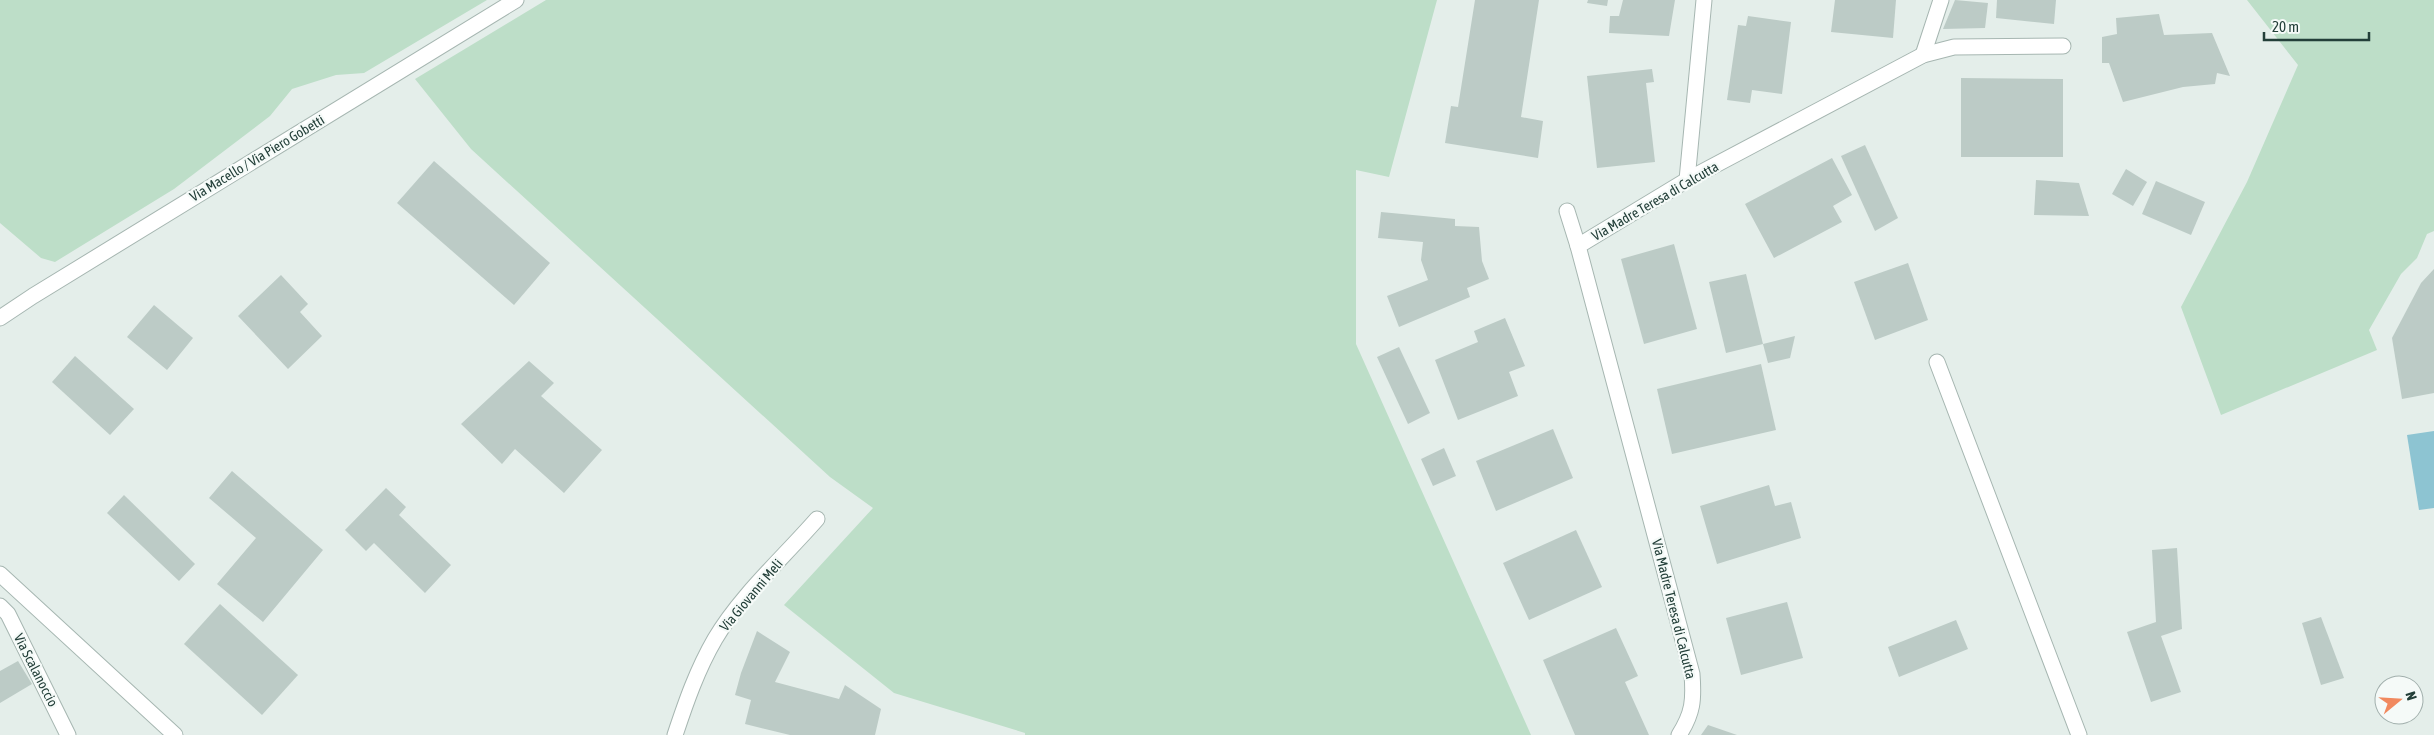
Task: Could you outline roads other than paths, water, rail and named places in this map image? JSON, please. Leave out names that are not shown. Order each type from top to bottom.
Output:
[{"type":"street","name":"Via Macello / Via Piero Gobetti","points":[[0,318],[42,290],[516,0]]},
{"type":"street","points":[[1687,180],[1704,0]]},
{"type":"street","points":[[1923,55],[1941,0]]},
{"type":"street","name":"Via Madre Teresa di Calcutta","points":[[1679,735],[1690,717],[1693,696],[1692,674],[1578,246],[1687,180],[1923,55],[1954,47],[2063,46]]},
{"type":"street","points":[[1567,211],[1578,246]]},
{"type":"street","points":[[1937,362],[2079,735]]},
{"type":"street","name":"Via Giovanni Meli","points":[[675,735],[691,686],[715,639],[735,610],[817,520]]},
{"type":"street","points":[[0,574],[175,735]]},
{"type":"street","name":"Via Scalanoccio","points":[[0,606],[8,614],[68,735]]},
{"type":"water","points":[[2434,431],[2434,508],[2419,510],[2407,435]]}]
